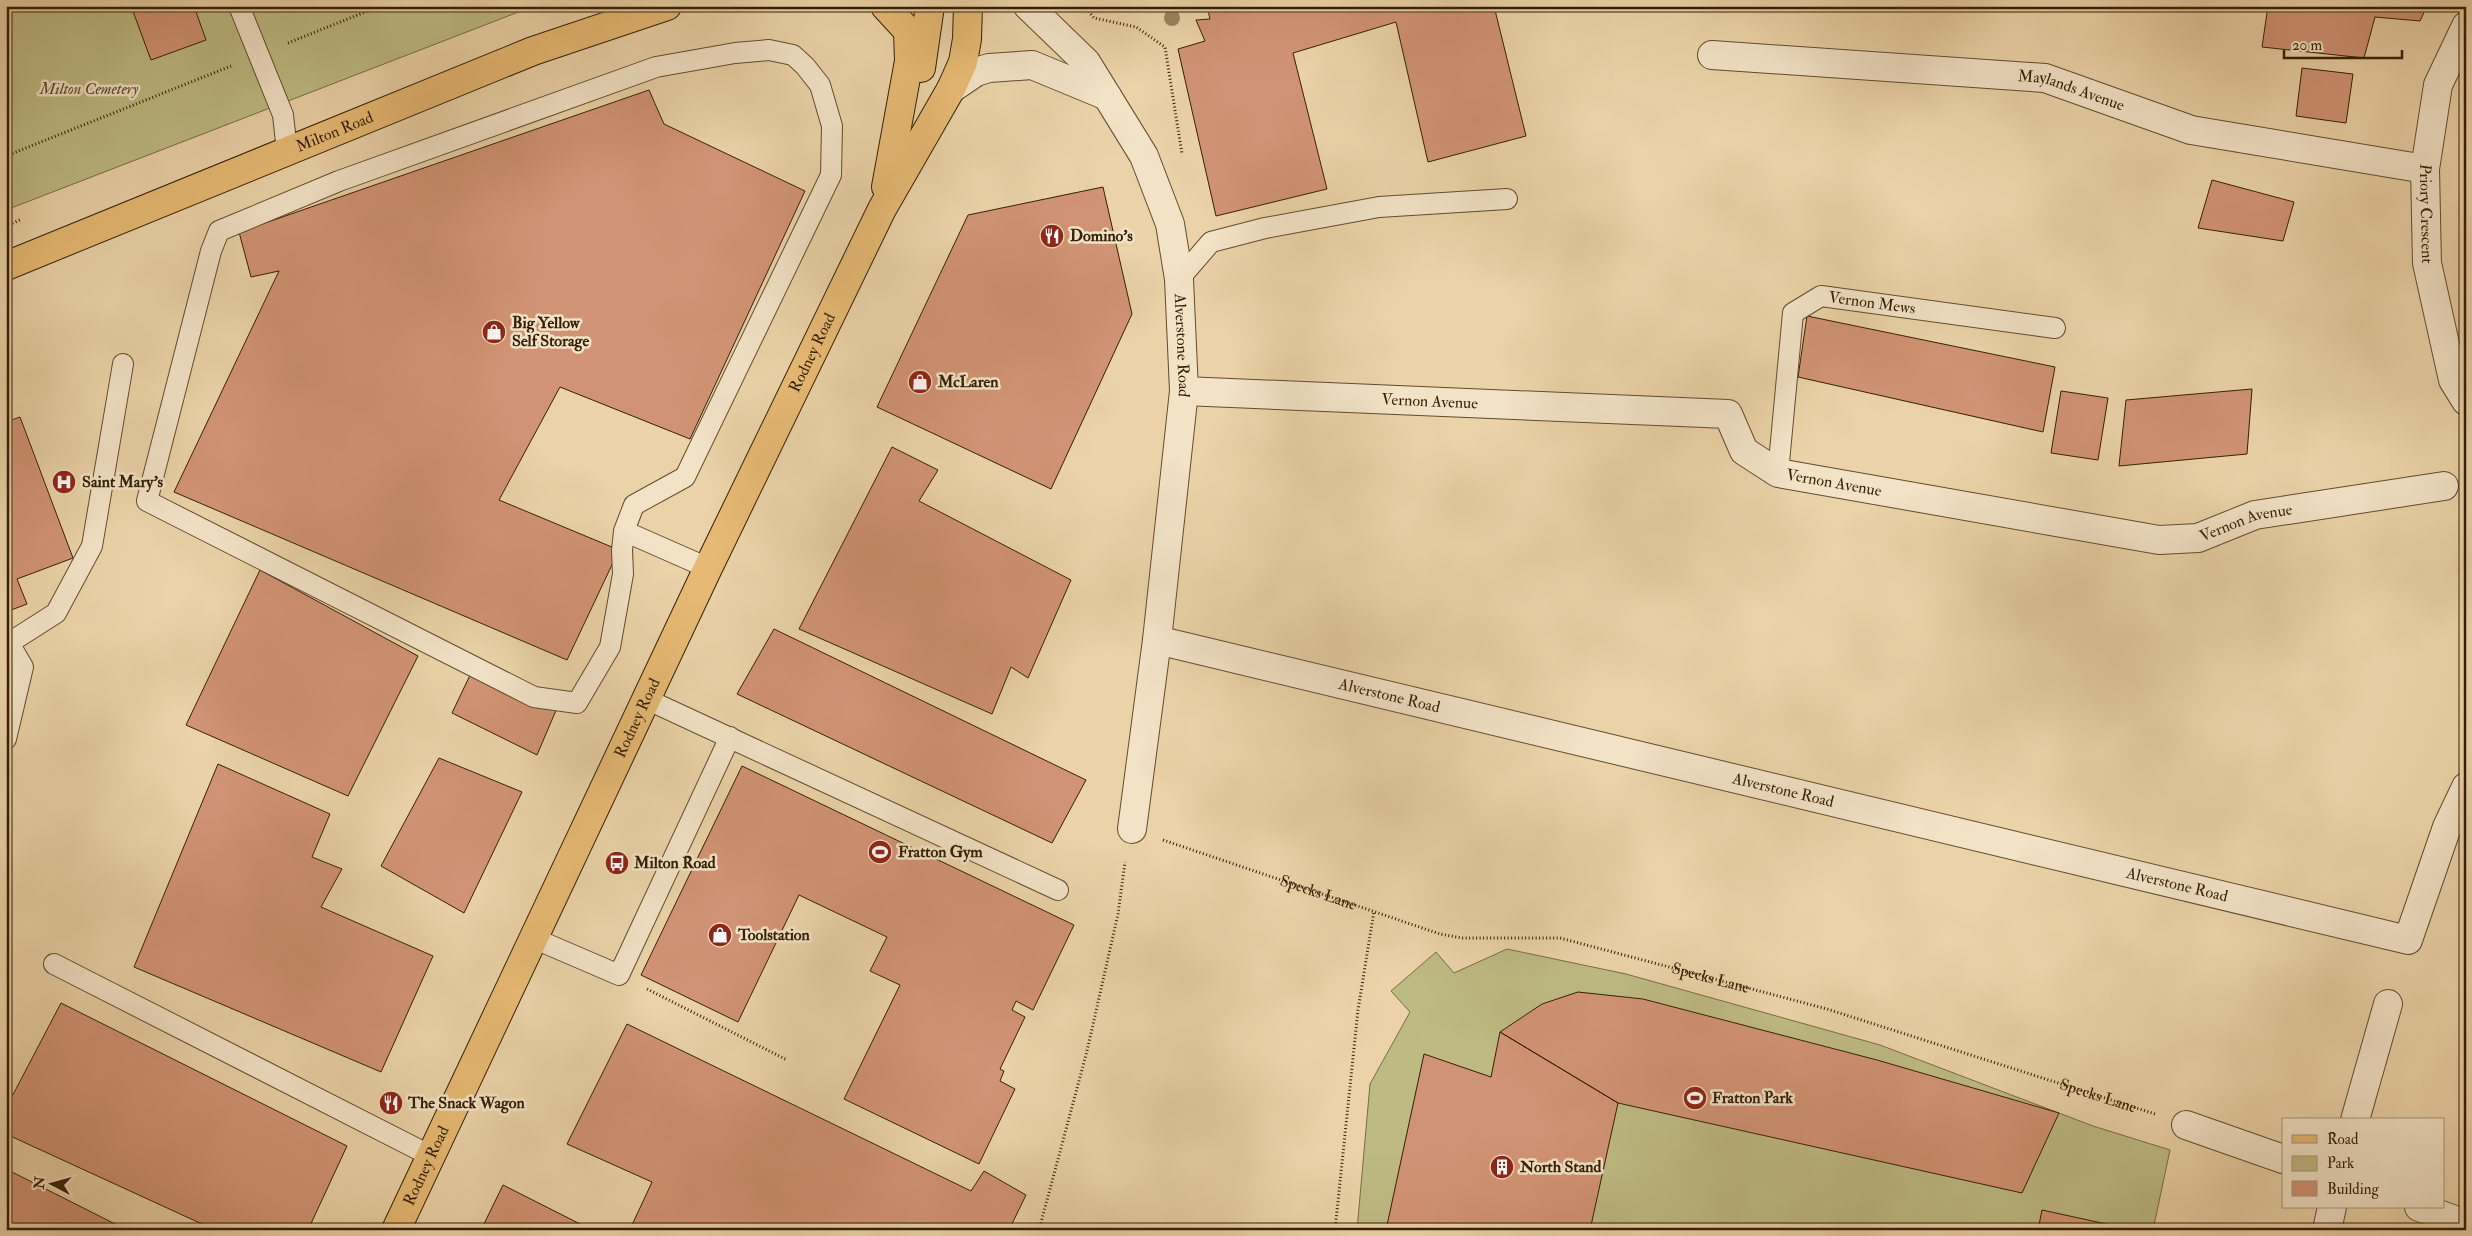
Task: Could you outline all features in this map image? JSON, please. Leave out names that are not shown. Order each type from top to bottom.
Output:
[{"type":"main road","name":"Milton Road","points":[[6,266],[533,51],[667,6]]},
{"type":"main road","name":"Rodney Road","points":[[882,208],[909,61],[908,31],[885,6]]},
{"type":"main road","name":"Rodney Road","points":[[882,208],[918,87],[930,6]]},
{"type":"main road","name":"Rodney Road","points":[[396,1230],[708,568],[882,208],[951,89],[963,62],[967,39],[968,6]]},
{"type":"street","name":"Alverstone Road","points":[[1028,6],[1086,62],[1147,165],[1170,224],[1179,279],[1184,391],[1158,640],[1132,829]]},
{"type":"street","name":"Priory Crescent","points":[[2466,26],[2438,85],[2425,170],[2427,263],[2453,380],[2466,401]]},
{"type":"street","name":"Maylands Avenue","points":[[1712,55],[2045,78],[2191,130],[2425,170]]},
{"type":"street","points":[[951,89],[976,72],[989,68],[1032,65],[1107,96]]},
{"type":"street","name":"Vernon Avenue","points":[[1184,391],[1728,414],[1744,451],[1778,473],[2159,540],[2198,538],[2255,515],[2444,486]]},
{"type":"street","name":"Alverstone Road","points":[[1158,640],[2408,940],[2447,827],[2466,787]]},
{"type":"street","points":[[2356,1118],[2388,1004]]},
{"type":"street","points":[[2186,1124],[2282,1159]]},
{"type":"street","points":[[2327,1230],[2332,1208]]},
{"type":"street","points":[[2422,1208],[2466,1224]]},
{"type":"lane","points":[[239,6],[283,115],[287,151]]},
{"type":"lane","points":[[769,50],[793,55],[805,66],[820,85],[832,126],[831,175],[685,477],[634,504],[624,530],[622,550],[623,574],[610,647],[577,703],[534,696],[147,501],[211,251],[219,231],[331,184],[656,68],[735,53],[769,50]]},
{"type":"lane","points":[[1179,279],[1211,242],[1265,228],[1379,207],[1507,199]]},
{"type":"lane","name":"Vernon Mews","points":[[1778,473],[1793,313],[1821,296],[2055,328]]},
{"type":"lane","points":[[6,739],[23,667],[8,643],[56,613],[92,546],[123,364]]},
{"type":"lane","points":[[624,530],[708,568]]},
{"type":"lane","points":[[646,699],[1058,890]]},
{"type":"lane","points":[[533,938],[619,975],[730,738]]},
{"type":"lane","points":[[54,964],[431,1156]]},
{"type":"path","points":[[6,156],[380,6]]},
{"type":"path","points":[[1084,6],[1094,18],[1136,27],[1165,47],[1184,161]]},
{"type":"path","points":[[1040,1230],[1087,1051],[1118,914],[1132,829]]},
{"type":"path","name":"Specks Lane","points":[[1132,829],[1452,937],[1539,936],[1570,940],[1827,1009],[2186,1124]]},
{"type":"path","points":[[1335,1230],[1358,1010],[1374,911]]},
{"type":"path","points":[[619,975],[787,1060]]},
{"type":"green space","name":"Milton Cemetery","points":[[6,6],[534,6],[6,210]]},
{"type":"green space","name":"Fratton Park","points":[[1507,949],[1626,974],[1880,1045],[2093,1126],[2170,1150],[2153,1230],[1357,1230],[1370,1084],[1410,1012],[1391,991],[1436,952],[1454,973]]},
{"type":"building","points":[[131,6],[194,6],[206,40],[151,60]]},
{"type":"building","points":[[1207,6],[1494,6],[1526,136],[1428,162],[1396,22],[1293,53],[1327,189],[1216,216],[1178,49],[1205,41],[1196,20],[1210,19]]},
{"type":"building","points":[[2268,6],[2427,6],[2420,21],[2375,17],[2364,58],[2262,47]]},
{"type":"building","points":[[2302,68],[2353,74],[2346,123],[2296,116]]},
{"type":"building","name":"Big Yellow Self Storage","points":[[649,90],[664,124],[805,191],[690,439],[560,387],[499,500],[619,550],[567,660],[174,492],[279,271],[251,277],[239,232]]},
{"type":"building","points":[[2212,180],[2294,202],[2283,241],[2198,228]]},
{"type":"building","points":[[1103,187],[1132,314],[1051,489],[877,407],[968,215]]},
{"type":"building","points":[[1807,316],[2055,367],[2043,432],[1798,377]]},
{"type":"building","points":[[2252,389],[2247,454],[2119,466],[2126,400]]},
{"type":"building","points":[[2061,391],[2108,398],[2098,460],[2051,453]]},
{"type":"building","points":[[20,417],[73,558],[17,579],[27,604],[6,612],[6,422]]},
{"type":"building","points":[[892,447],[938,470],[919,501],[1071,580],[1028,678],[1011,667],[992,714],[799,629]]},
{"type":"building","points":[[260,570],[418,656],[348,796],[186,725]]},
{"type":"building","points":[[774,629],[1086,780],[1052,843],[737,694]]},
{"type":"building","points":[[472,671],[557,708],[537,755],[452,713]]},
{"type":"building","points":[[439,758],[522,792],[464,913],[381,866]]},
{"type":"building","points":[[218,764],[330,814],[312,857],[342,869],[321,907],[433,956],[381,1072],[134,967]]},
{"type":"building","points":[[742,766],[1074,925],[1033,1010],[1016,1001],[1012,1010],[1025,1017],[1000,1069],[1004,1071],[1000,1081],[1015,1089],[979,1164],[844,1099],[900,985],[870,971],[887,937],[799,895],[738,1022],[641,975]]},
{"type":"building","points":[[1578,992],[1643,999],[1877,1060],[2059,1113],[2022,1193],[1618,1103],[1500,1032],[1542,1004]]},
{"type":"building","points":[[61,1003],[347,1146],[308,1230],[215,1230],[6,1134],[6,1108]]},
{"type":"building","points":[[627,1024],[971,1191],[984,1171],[1026,1195],[1009,1230],[643,1230],[632,1225],[652,1182],[567,1144]]},
{"type":"building","name":"North Stand","points":[[1500,1032],[1618,1103],[1590,1230],[1386,1230],[1424,1054],[1491,1077]]},
{"type":"building","points":[[6,1169],[127,1230],[6,1230]]},
{"type":"building","points":[[503,1185],[592,1230],[481,1230]]},
{"type":"building","points":[[2042,1210],[2134,1230],[2038,1230]]},
{"type":"place","name":"Domino's","points":[[1052,236]]},
{"type":"place","name":"Big Yellow Self Storage","points":[[494,332]]},
{"type":"place","name":"McLaren","points":[[920,382]]},
{"type":"place","name":"Saint Mary's","points":[[64,482]]},
{"type":"place","name":"Fratton Gym","points":[[880,852]]},
{"type":"place","name":"Milton Road","points":[[617,863]]},
{"type":"place","name":"Toolstation","points":[[720,935]]},
{"type":"place","name":"Fratton Park","points":[[1695,1098]]},
{"type":"place","name":"The Snack Wagon","points":[[391,1103]]},
{"type":"place","name":"North Stand","points":[[1502,1167]]}]
